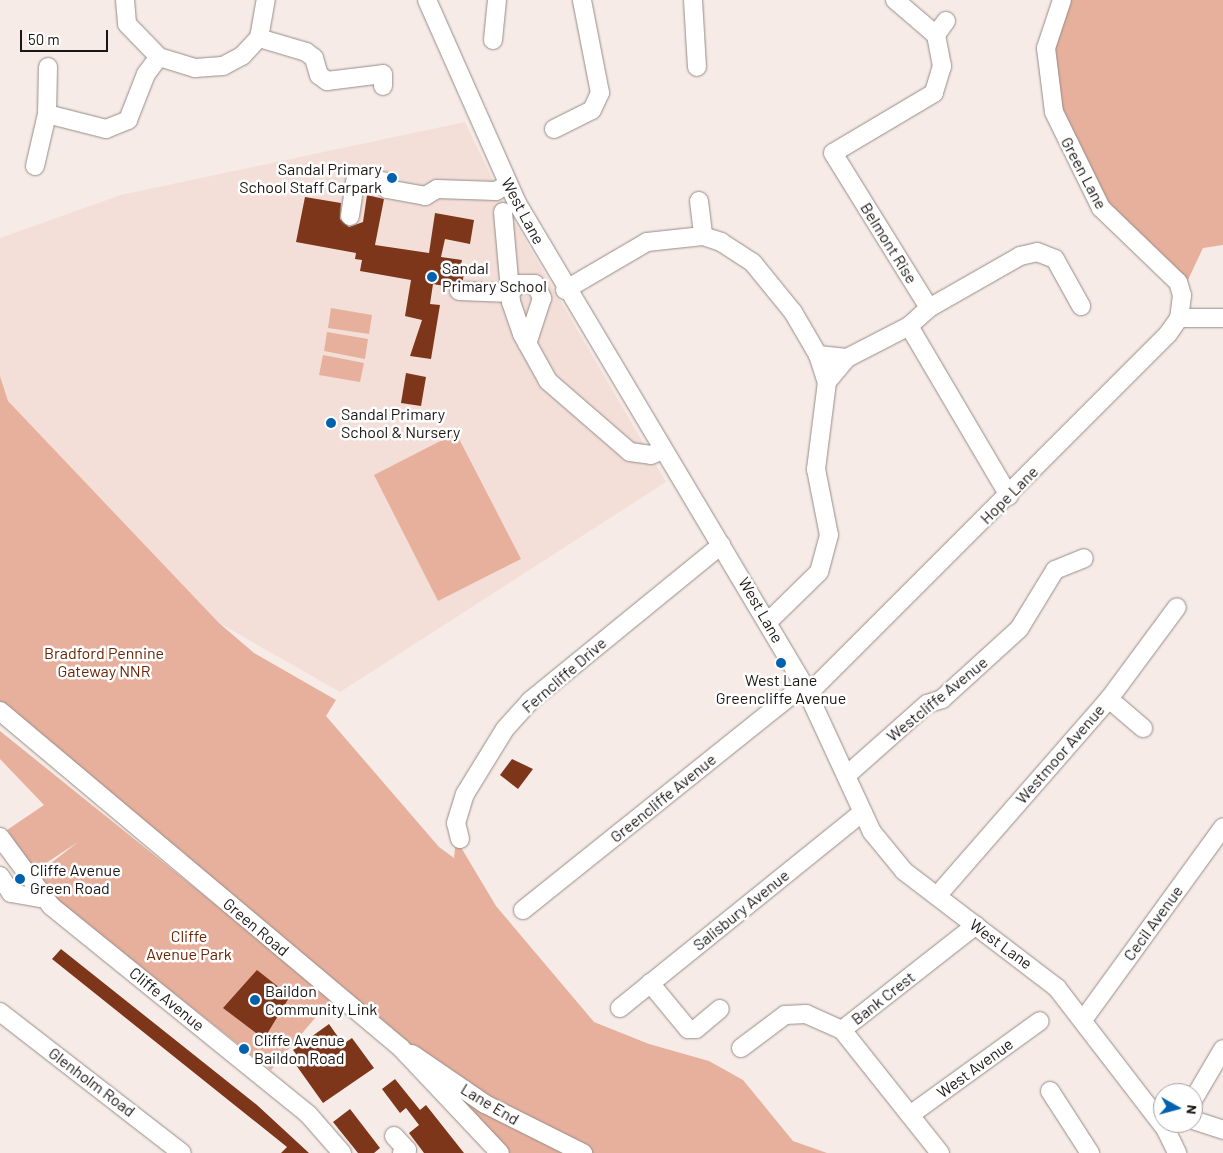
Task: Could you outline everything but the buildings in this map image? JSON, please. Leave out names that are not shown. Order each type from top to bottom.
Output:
[{"type":"street","points":[[125,0],[127,24],[159,57],[179,66],[223,66],[242,56],[259,38],[266,0]]},
{"type":"street","name":"West Lane","points":[[427,0],[508,184],[566,290],[768,622],[806,690],[872,832],[904,871],[1029,963],[1083,1020],[1153,1107]]},
{"type":"street","points":[[493,40],[497,0]]},
{"type":"street","points":[[554,129],[592,110],[600,93],[582,0]]},
{"type":"street","points":[[692,0],[697,67]]},
{"type":"street","points":[[895,0],[936,35],[946,21]]},
{"type":"street","name":"Green Lane","points":[[1062,0],[1046,48],[1054,112],[1101,208],[1178,282],[1182,295],[1179,318]]},
{"type":"street","name":"Belmont Rise","points":[[929,308],[833,154],[934,93],[942,66],[936,35]]},
{"type":"street","points":[[259,38],[306,52],[314,58],[319,75],[327,81],[383,74],[384,86]]},
{"type":"street","points":[[46,114],[106,129],[117,127],[137,106],[146,74],[159,57]]},
{"type":"street","points":[[35,166],[46,114],[48,67]]},
{"type":"street","points":[[350,216],[356,176],[388,182],[387,189],[425,196],[436,189],[496,191],[508,184]]},
{"type":"street","points":[[698,201],[703,236]]},
{"type":"street","points":[[503,212],[510,293],[528,344],[548,381],[586,418],[630,452],[651,455],[663,450]]},
{"type":"street","points":[[566,290],[647,242],[703,236],[736,250],[766,275],[818,355],[827,382],[816,469],[828,549],[813,582],[768,622]]},
{"type":"street","points":[[827,382],[847,358],[909,326],[929,308],[1020,256],[1037,252],[1055,259],[1081,306]]},
{"type":"street","points":[[459,292],[510,293],[518,284],[529,282],[540,290],[528,344]]},
{"type":"street","points":[[1179,318],[1219,318]]},
{"type":"street","name":"Hope Lane","points":[[806,690],[1009,496],[1168,334],[1179,318]]},
{"type":"street","points":[[909,326],[1009,496]]},
{"type":"street","points":[[818,355],[847,358]]},
{"type":"street","name":"Ferncliffe Drive","points":[[460,839],[456,823],[465,794],[505,729],[530,701],[721,545]]},
{"type":"street","name":"Westcliffe Avenue","points":[[847,775],[927,704],[942,699],[1019,629],[1055,570],[1084,558]]},
{"type":"street","name":"Westmoor Avenue","points":[[936,896],[1109,699],[1177,607]]},
{"type":"street","name":"Greencliffe Avenue","points":[[523,910],[806,690]]},
{"type":"street","points":[[1109,699],[1143,728]]},
{"type":"street","name":"Green Road","points":[[0,711],[401,1048],[500,1153]]},
{"type":"street","name":"Salisbury Avenue","points":[[620,1008],[863,812]]},
{"type":"street","name":"Cecil Avenue","points":[[1083,1020],[1223,826]]},
{"type":"street","name":"Cliffe Avenue","points":[[2,846],[46,899],[308,1114],[342,1153]]},
{"type":"street","points":[[0,876],[11,893],[46,899]]},
{"type":"street","name":"Bank Crest","points":[[940,1153],[842,1030],[976,925]]},
{"type":"street","points":[[650,983],[688,1029],[696,1029],[720,1009]]},
{"type":"street","name":"Glenholm Road","points":[[0,1012],[182,1153]]},
{"type":"street","points":[[741,1048],[785,1015],[806,1014],[842,1030]]},
{"type":"street","name":"West Avenue","points":[[910,1115],[1040,1021]]},
{"type":"street","name":"Lane End","points":[[401,1048],[485,1104],[584,1153]]},
{"type":"street","points":[[1203,1083],[1223,1049]]},
{"type":"street","points":[[1050,1091],[1090,1153]]},
{"type":"street","points":[[1203,1123],[1223,1130]]},
{"type":"street","name":"West Lane","points":[[1170,1133],[1177,1153]]},
{"type":"street","points":[[394,1136],[406,1152]]},
{"type":"shaded area","name":"Sandal Primary School & Nursery","points":[[465,122],[506,207],[666,482],[340,692],[219,623],[8,401],[0,376],[0,238],[121,195]]},
{"type":"green space","points":[[1062,0],[1223,0],[1223,245],[1203,248],[1186,284],[1107,209],[1063,123],[1047,46]]},
{"type":"green space","points":[[331,308],[372,315],[369,334],[328,328]]},
{"type":"green space","points":[[327,332],[368,339],[365,359],[324,351]]},
{"type":"green space","points":[[323,355],[364,363],[360,382],[319,375]]},
{"type":"green space","name":"Bradford Pennine Gateway NNR","points":[[0,376],[8,401],[219,623],[254,653],[336,700],[326,716],[439,847],[454,858],[456,839],[496,906],[594,1022],[649,1044],[709,1061],[743,1080],[793,1141],[827,1153],[509,1153],[0,709]]},
{"type":"green space","points":[[456,433],[521,559],[438,601],[374,475]]},
{"type":"green space","name":"Cliffe Avenue Park","points":[[0,731],[332,998],[271,1070],[63,906],[37,874],[78,842],[34,871],[7,830],[44,805],[0,759]]},
{"type":"place","name":"Sandal Primary School Staff Carpark","points":[[392,178]]},
{"type":"place","name":"Sandal Primary School","points":[[432,277]]},
{"type":"place","name":"Sandal Primary School & Nursery","points":[[331,423]]},
{"type":"place","name":"West Lane Greencliffe Avenue","points":[[781,663]]},
{"type":"place","name":"Cliffe Avenue Green Road","points":[[20,879]]},
{"type":"place","name":"Baildon Community Link","points":[[255,1000]]},
{"type":"place","name":"Cliffe Avenue Baildon Road","points":[[244,1049]]}]
